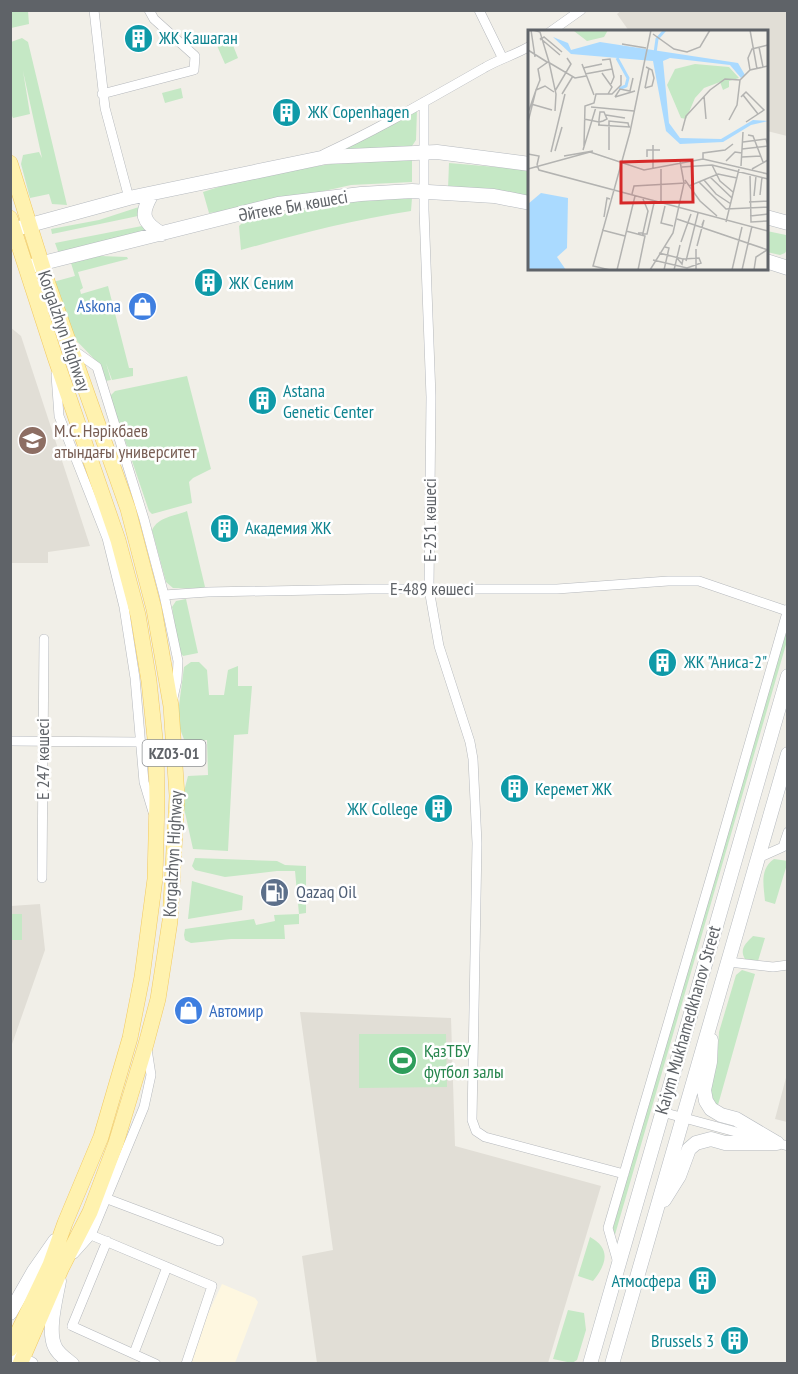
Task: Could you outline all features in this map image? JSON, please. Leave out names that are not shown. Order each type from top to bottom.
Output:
[{"type":"main road","points":[[18,224],[316,158],[437,152],[528,164]]},
{"type":"main road","name":"Korgalzhyn Highway","points":[[10,163],[18,224],[70,348],[128,508],[154,609],[171,706],[177,796],[170,921],[158,999],[146,1045],[116,1143],[90,1212],[19,1358]]},
{"type":"main road","name":"Әйтеке Би көшесі","points":[[34,265],[278,204],[361,194],[424,191],[494,196],[528,203]]},
{"type":"main road","points":[[152,194],[146,204],[144,215],[148,224],[162,234]]},
{"type":"main road","points":[[768,218],[786,224]]},
{"type":"main road","name":"Korgalzhyn Highway","points":[[19,1358],[65,1223],[101,1137],[130,1038],[142,977],[152,899],[157,827],[156,748],[150,681],[138,615],[118,540],[55,357],[34,265]]},
{"type":"main road","name":"Kaiym Mukhamedkhanov Street","points":[[590,1364],[788,676]]},
{"type":"main road","name":"Kaiym Mukhamedkhanov Street","points":[[612,1364],[788,754]]},
{"type":"main road","points":[[711,1020],[710,1062],[704,1090],[706,1101],[711,1109],[721,1115],[736,1119],[782,1144]]},
{"type":"main road","points":[[655,1215],[679,1176],[689,1149],[696,1143],[711,1139],[725,1143],[782,1144]]},
{"type":"main road","points":[[10,1313],[65,1223]]},
{"type":"main road","points":[[61,1269],[52,1333],[54,1347],[63,1358],[72,1364]]},
{"type":"street","points":[[94,10],[102,94],[129,198]]},
{"type":"street","points":[[102,94],[194,70],[195,56],[154,19],[149,10]]},
{"type":"street","points":[[479,10],[502,57]]},
{"type":"street","points":[[553,30],[581,10]]},
{"type":"street","points":[[316,158],[424,102],[502,57],[518,53],[528,47]]},
{"type":"street","name":"Е-251 көшесі","points":[[424,102],[424,191],[431,397],[429,589],[439,646],[470,742],[473,759],[477,843],[472,1120],[476,1131],[488,1138],[624,1174]]},
{"type":"street","points":[[70,348],[97,367],[144,519],[178,660],[177,680],[171,706]]},
{"type":"street","points":[[55,357],[59,416],[106,538],[124,607],[135,678],[144,782],[157,827]]},
{"type":"street","name":"Е-489 көшесі","points":[[164,595],[208,592],[429,589],[557,590],[668,581],[699,581],[787,610]]},
{"type":"street","points":[[618,1264],[608,1228],[787,610]]},
{"type":"street","name":"Е 247 көшесі","points":[[42,879],[44,639]]},
{"type":"street","points":[[10,741],[140,742]]},
{"type":"street","points":[[758,858],[783,847],[788,832]]},
{"type":"street","points":[[729,962],[788,965]]},
{"type":"street","points":[[61,1269],[91,1235],[144,1107],[151,1075],[146,1045]]},
{"type":"street","points":[[662,1112],[782,1144]]},
{"type":"street","points":[[105,1198],[219,1241]]},
{"type":"street","points":[[91,1235],[212,1286],[186,1364]]},
{"type":"street","points":[[107,1241],[72,1326],[156,1364]]},
{"type":"street","points":[[134,1353],[167,1267]]},
{"type":"shaded area","points":[[622,10],[787,11],[787,136],[768,131],[768,30],[628,30],[617,14]]},
{"type":"shaded area","name":"М.С. Нәрікбаев атындағы университет","points":[[10,327],[21,336],[90,546],[48,552],[48,563],[11,563]]},
{"type":"shaded area","points":[[40,904],[45,950],[11,1047],[11,906]]},
{"type":"shaded area","points":[[300,1012],[451,1018],[455,1146],[601,1186],[548,1363],[317,1363],[302,1256],[333,1250]]},
{"type":"shaded area","points":[[787,1074],[787,1122],[775,1119]]},
{"type":"shaded area","points":[[222,1284],[255,1298],[258,1302],[235,1363],[184,1364]]},
{"type":"green space","points":[[11,10],[28,11],[29,24],[11,28]]},
{"type":"green space","points":[[229,35],[238,58],[225,64],[215,41]]},
{"type":"green space","points":[[22,38],[28,42],[67,205],[52,204],[49,194],[30,198],[21,164],[23,155],[39,152],[42,158],[23,71],[30,114],[13,118],[11,114],[11,42]]},
{"type":"green space","points":[[181,88],[183,98],[165,103],[162,93]]},
{"type":"green space","points":[[417,109],[416,140],[412,146],[341,150]]},
{"type":"green space","points":[[412,160],[412,182],[351,185],[248,208],[209,213],[203,192],[250,177],[331,164]]},
{"type":"green space","points":[[449,163],[528,170],[528,197],[448,189]]},
{"type":"green space","points":[[412,198],[411,211],[326,228],[241,250],[239,226],[244,221],[347,202]]},
{"type":"green space","points":[[142,206],[138,216],[52,234],[51,229],[99,220]]},
{"type":"green space","points":[[142,226],[147,232],[59,254],[55,243]]},
{"type":"green space","points":[[768,231],[786,235],[788,248],[780,255],[768,252]]},
{"type":"green space","points":[[100,256],[127,257],[128,259],[78,272],[83,288],[80,290],[81,294],[108,286],[129,368],[133,368],[133,376],[112,380],[106,363],[111,380],[105,381],[98,363],[72,336],[53,282],[75,276],[71,263]]},
{"type":"green space","points":[[187,376],[211,469],[189,482],[192,503],[152,514],[149,511],[110,396],[115,391]]},
{"type":"green space","points":[[187,511],[205,587],[202,589],[173,588],[166,582],[152,530],[158,522]]},
{"type":"green space","points":[[186,599],[198,653],[183,656],[179,651],[172,607],[176,601]]},
{"type":"green space","points":[[787,623],[787,641],[614,1238],[612,1231]]},
{"type":"green space","points":[[191,662],[199,662],[207,670],[209,695],[224,695],[228,670],[238,666],[238,686],[252,686],[248,734],[234,735],[228,851],[193,849],[182,799],[188,776],[208,775],[207,740],[185,742],[177,721],[184,667]]},
{"type":"green space","points":[[195,858],[277,861],[285,865],[306,866],[306,913],[299,914],[295,871],[225,877],[195,870],[192,866]]},
{"type":"green space","points":[[774,859],[788,861],[775,904],[765,901],[763,884],[766,868]]},
{"type":"green space","points":[[192,881],[243,896],[242,910],[188,919]]},
{"type":"green space","points":[[10,914],[22,914],[22,940],[11,940]]},
{"type":"green space","points":[[299,914],[299,924],[284,925],[285,939],[231,939],[191,943],[185,940],[185,929],[254,919],[256,925],[275,921],[274,915]]},
{"type":"green space","points":[[753,936],[765,938],[758,961],[745,959],[743,955],[744,946]]},
{"type":"green space","points":[[742,970],[755,974],[718,1105],[713,1104],[710,1091],[717,1064],[719,1032],[736,975]]},
{"type":"green space","name":"ҚазТБУ футбол залы","points":[[359,1034],[446,1034],[447,1087],[359,1088]]},
{"type":"green space","points":[[590,1237],[602,1247],[605,1258],[593,1281],[578,1276]]},
{"type":"green space","points":[[568,1310],[584,1313],[586,1330],[577,1360],[572,1363],[553,1359]]},
{"type":"place","name":"ЖК Кашаган","points":[[138,38]]},
{"type":"place","name":"ЖК Copenhagen","points":[[287,112]]},
{"type":"place","name":"ЖК Сеним","points":[[208,283]]},
{"type":"place","name":"Askona","points":[[142,306]]},
{"type":"place","name":"Astana Genetic Center","points":[[262,401]]},
{"type":"place","name":"М.С. Нәрікбаев атындағы университет","points":[[33,441]]},
{"type":"place","name":"Академия ЖК","points":[[224,528]]},
{"type":"place","name":"ЖК \"Аниса-2\"","points":[[663,662]]},
{"type":"place","name":"Керемет ЖК","points":[[514,789]]},
{"type":"place","name":"ЖК College","points":[[439,809]]},
{"type":"place","name":"Qazaq Oil","points":[[275,892]]},
{"type":"place","name":"Автомир","points":[[188,1011]]},
{"type":"place","name":"ҚазТБУ футбол залы","points":[[403,1061]]},
{"type":"place","name":"Атмосфера","points":[[702,1281]]},
{"type":"place","name":"Brussels 3","points":[[735,1341]]}]
